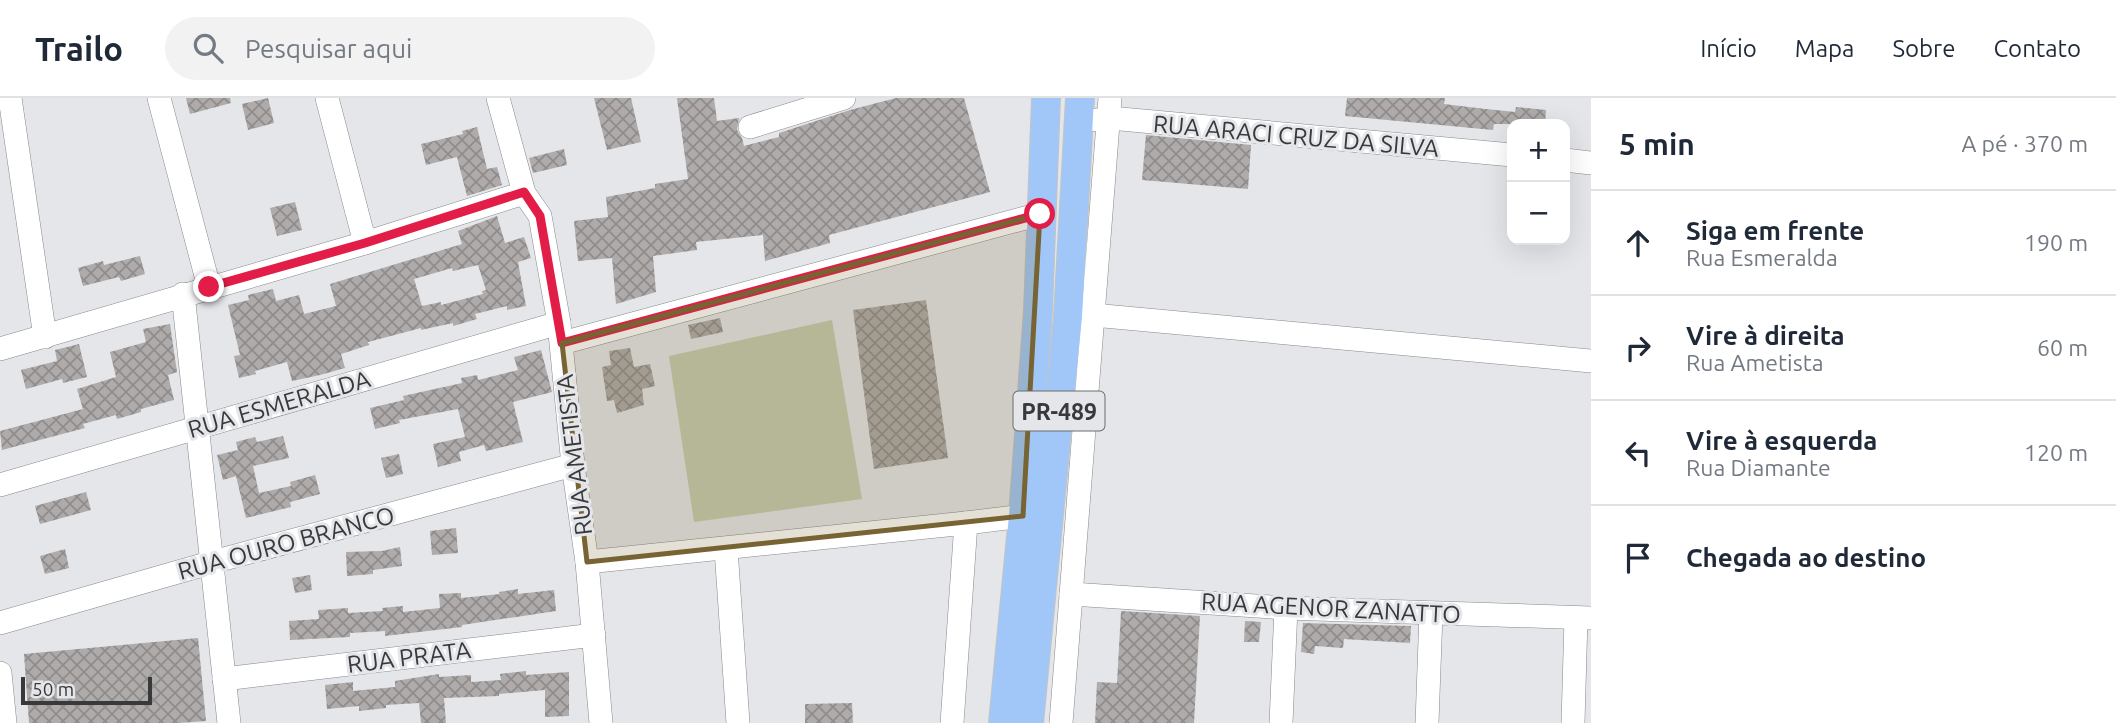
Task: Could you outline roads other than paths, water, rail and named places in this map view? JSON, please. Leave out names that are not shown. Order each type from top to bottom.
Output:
[{"type":"main road","points":[[1048,98],[1066,116],[1080,110]]},
{"type":"main road","name":"PR-489","points":[[1003,723],[1023,516],[1038,311],[1040,214],[1048,98]]},
{"type":"main road","name":"PR-489","points":[[1029,723],[1068,316],[1080,110]]},
{"type":"street","points":[[10,98],[46,337]]},
{"type":"street","points":[[159,98],[209,287]]},
{"type":"street","points":[[327,98],[365,243]]},
{"type":"street","name":"RUA AMETISTA","points":[[498,98],[524,192],[540,216],[560,333],[573,465],[587,562],[601,723]]},
{"type":"street","points":[[750,128],[844,98]]},
{"type":"street","points":[[1061,723],[1110,108]]},
{"type":"street","name":"RUA ARACI CRUZ DA SILVA","points":[[1080,110],[1110,108],[1507,155]]},
{"type":"street","points":[[1570,161],[1591,163]]},
{"type":"street","points":[[0,349],[365,243],[524,192]]},
{"type":"street","name":"RUA ESMERALDA","points":[[0,485],[199,428],[560,333],[1040,214]]},
{"type":"street","points":[[183,294],[229,723]]},
{"type":"street","points":[[1093,315],[1591,360]]},
{"type":"street","name":"RUA OURO BRANCO","points":[[0,623],[213,562],[573,465]]},
{"type":"street","points":[[587,562],[1023,516]]},
{"type":"street","points":[[952,723],[966,523]]},
{"type":"street","points":[[726,549],[737,723]]},
{"type":"street","name":"RUA AGENOR ZANATTO","points":[[1071,594],[1286,608],[1584,618]]},
{"type":"street","points":[[1281,723],[1286,608]]},
{"type":"street","points":[[1427,723],[1431,613]]},
{"type":"street","points":[[1573,723],[1584,618]]},
{"type":"street","name":"RUA PRATA","points":[[225,679],[594,635]]},
{"type":"street","points":[[0,673],[5,723]]}]
